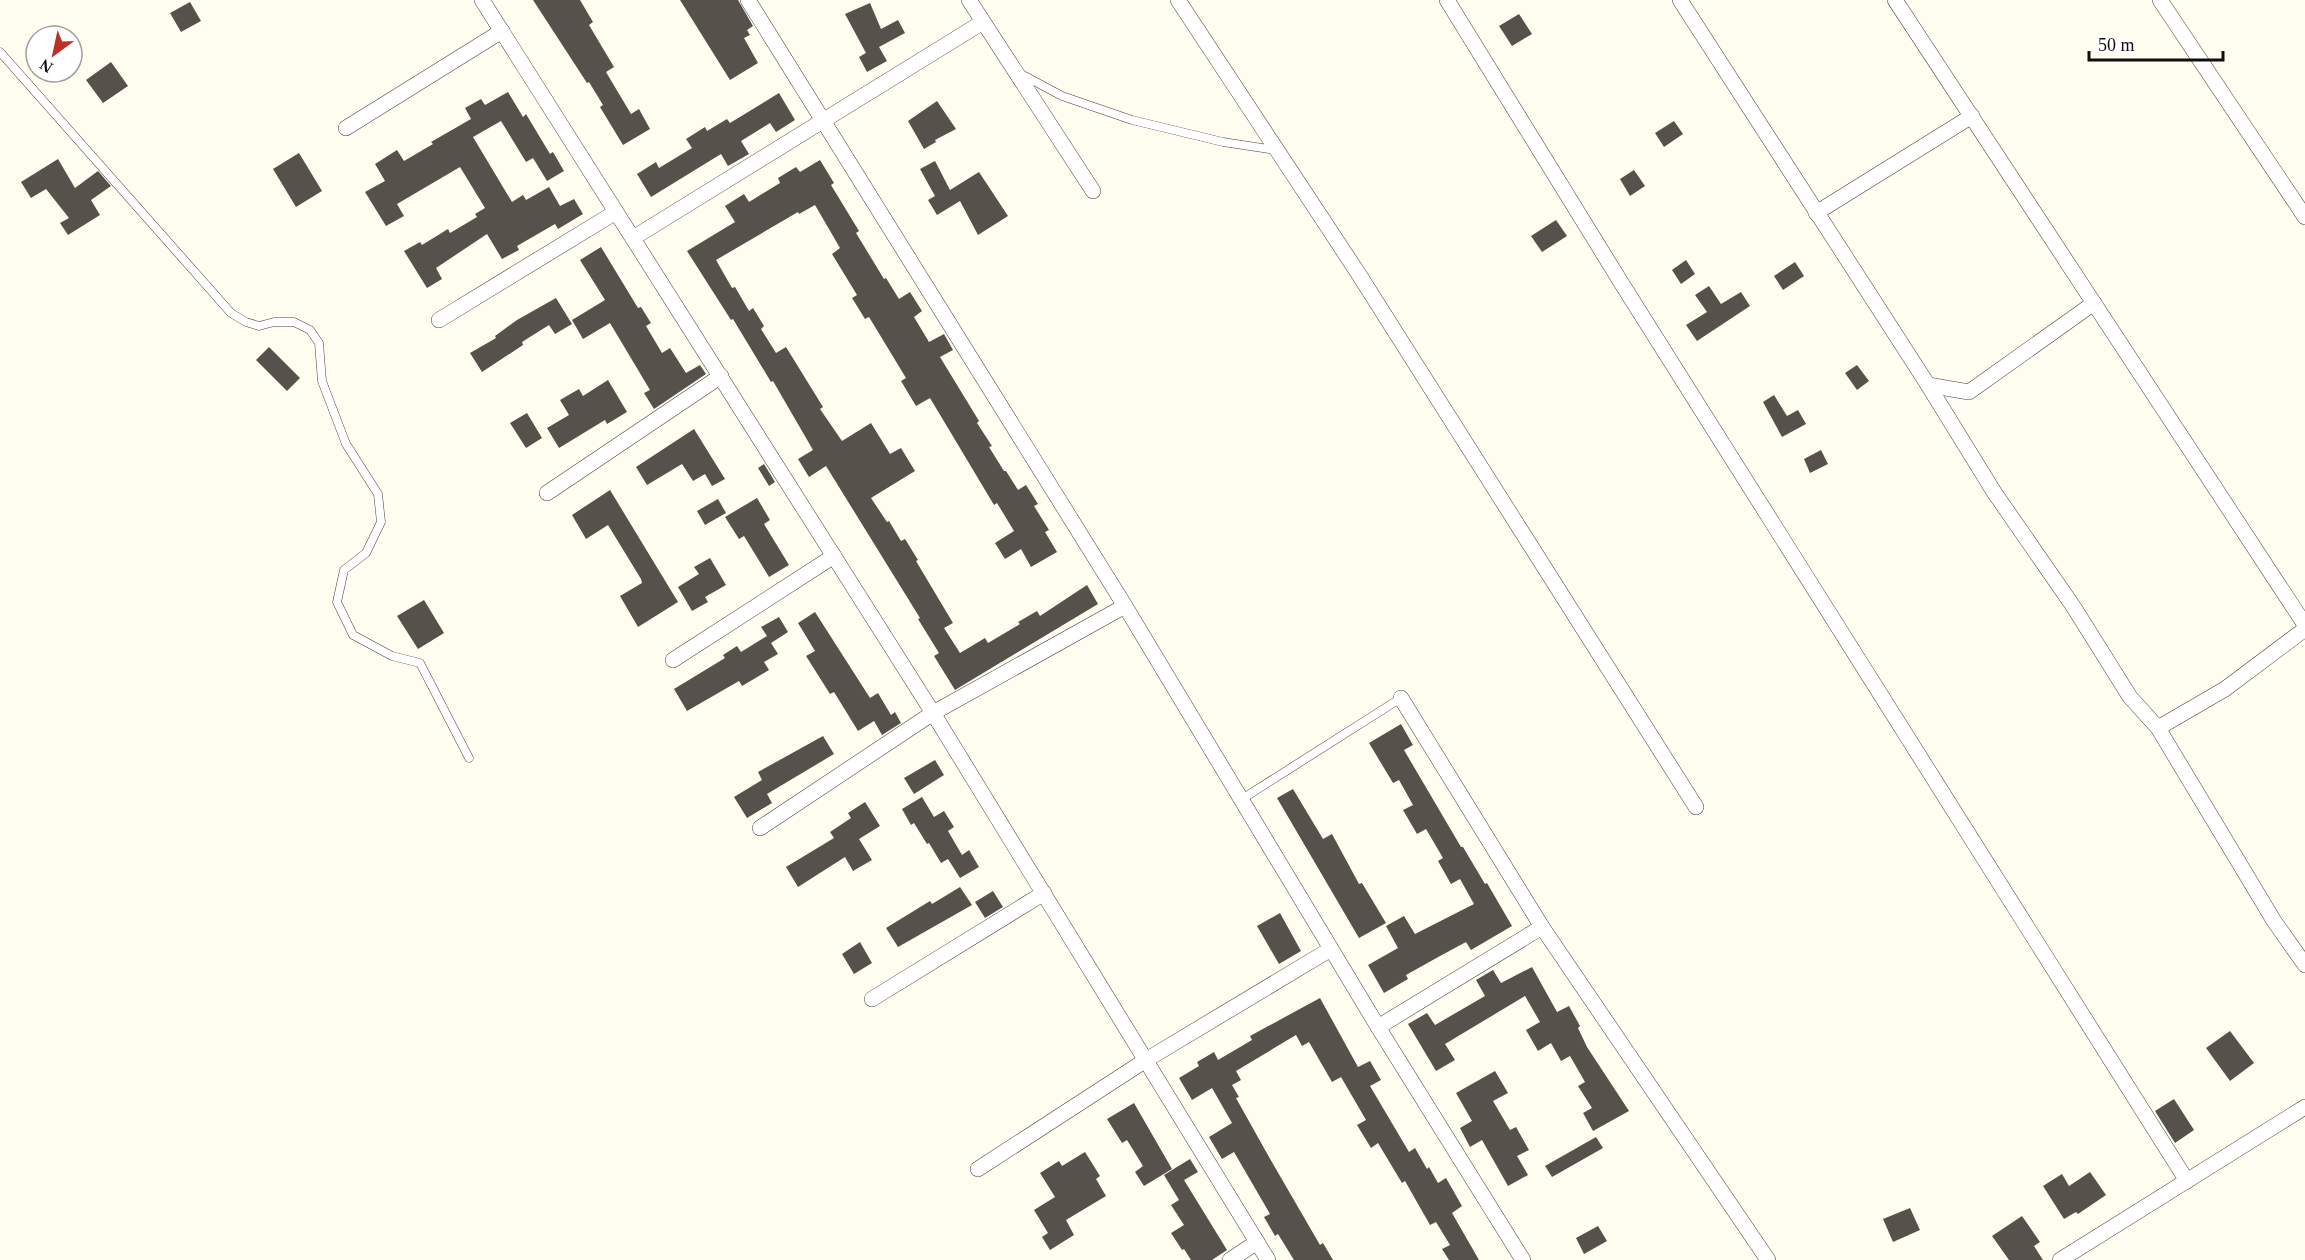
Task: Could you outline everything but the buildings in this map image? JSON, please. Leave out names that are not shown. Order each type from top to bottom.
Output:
[{"type":"street","points":[[482,0],[933,713],[1268,1260]]},
{"type":"street","points":[[748,0],[1125,606],[1378,1027],[1523,1260]]},
{"type":"street","points":[[969,0],[1093,191]]},
{"type":"street","points":[[1178,0],[1278,150],[1696,807]]},
{"type":"street","points":[[1446,0],[1622,284],[2187,1181]]},
{"type":"street","points":[[1680,0],[1928,385],[1994,492],[2073,606],[2130,697],[2158,728],[2274,921],[2305,965]]},
{"type":"street","points":[[1895,0],[2305,627],[2225,689],[2158,728]]},
{"type":"street","points":[[2160,0],[2305,217]]},
{"type":"street","points":[[633,238],[983,22]]},
{"type":"street","points":[[346,129],[502,31]]},
{"type":"street","points":[[1816,213],[1972,116]]},
{"type":"street","points":[[439,320],[616,212]]},
{"type":"street","points":[[1928,385],[1969,392],[2094,303]]},
{"type":"street","points":[[548,493],[721,376]]},
{"type":"street","points":[[673,660],[834,556]]},
{"type":"street","points":[[760,828],[933,713],[1125,606]]},
{"type":"street","points":[[1401,698],[1542,927],[1768,1260]]},
{"type":"street","points":[[872,999],[1044,893]]},
{"type":"street","points":[[1378,1027],[1542,927]]},
{"type":"street","points":[[978,1169],[1146,1060],[1331,949]]},
{"type":"street","points":[[2060,1260],[2305,1107]]},
{"type":"street","points":[[1230,1260],[1257,1242]]},
{"type":"lane","points":[[0,52],[231,313],[246,322],[259,326],[274,322],[294,322],[310,330],[320,343],[322,381],[346,444],[378,494],[381,522],[366,553],[344,570],[337,602],[353,634],[392,656],[420,663],[469,758]]},
{"type":"lane","points":[[1015,70],[1062,96],[1132,120],[1223,142],[1278,150]]},
{"type":"lane","points":[[1242,799],[1401,698]]}]
